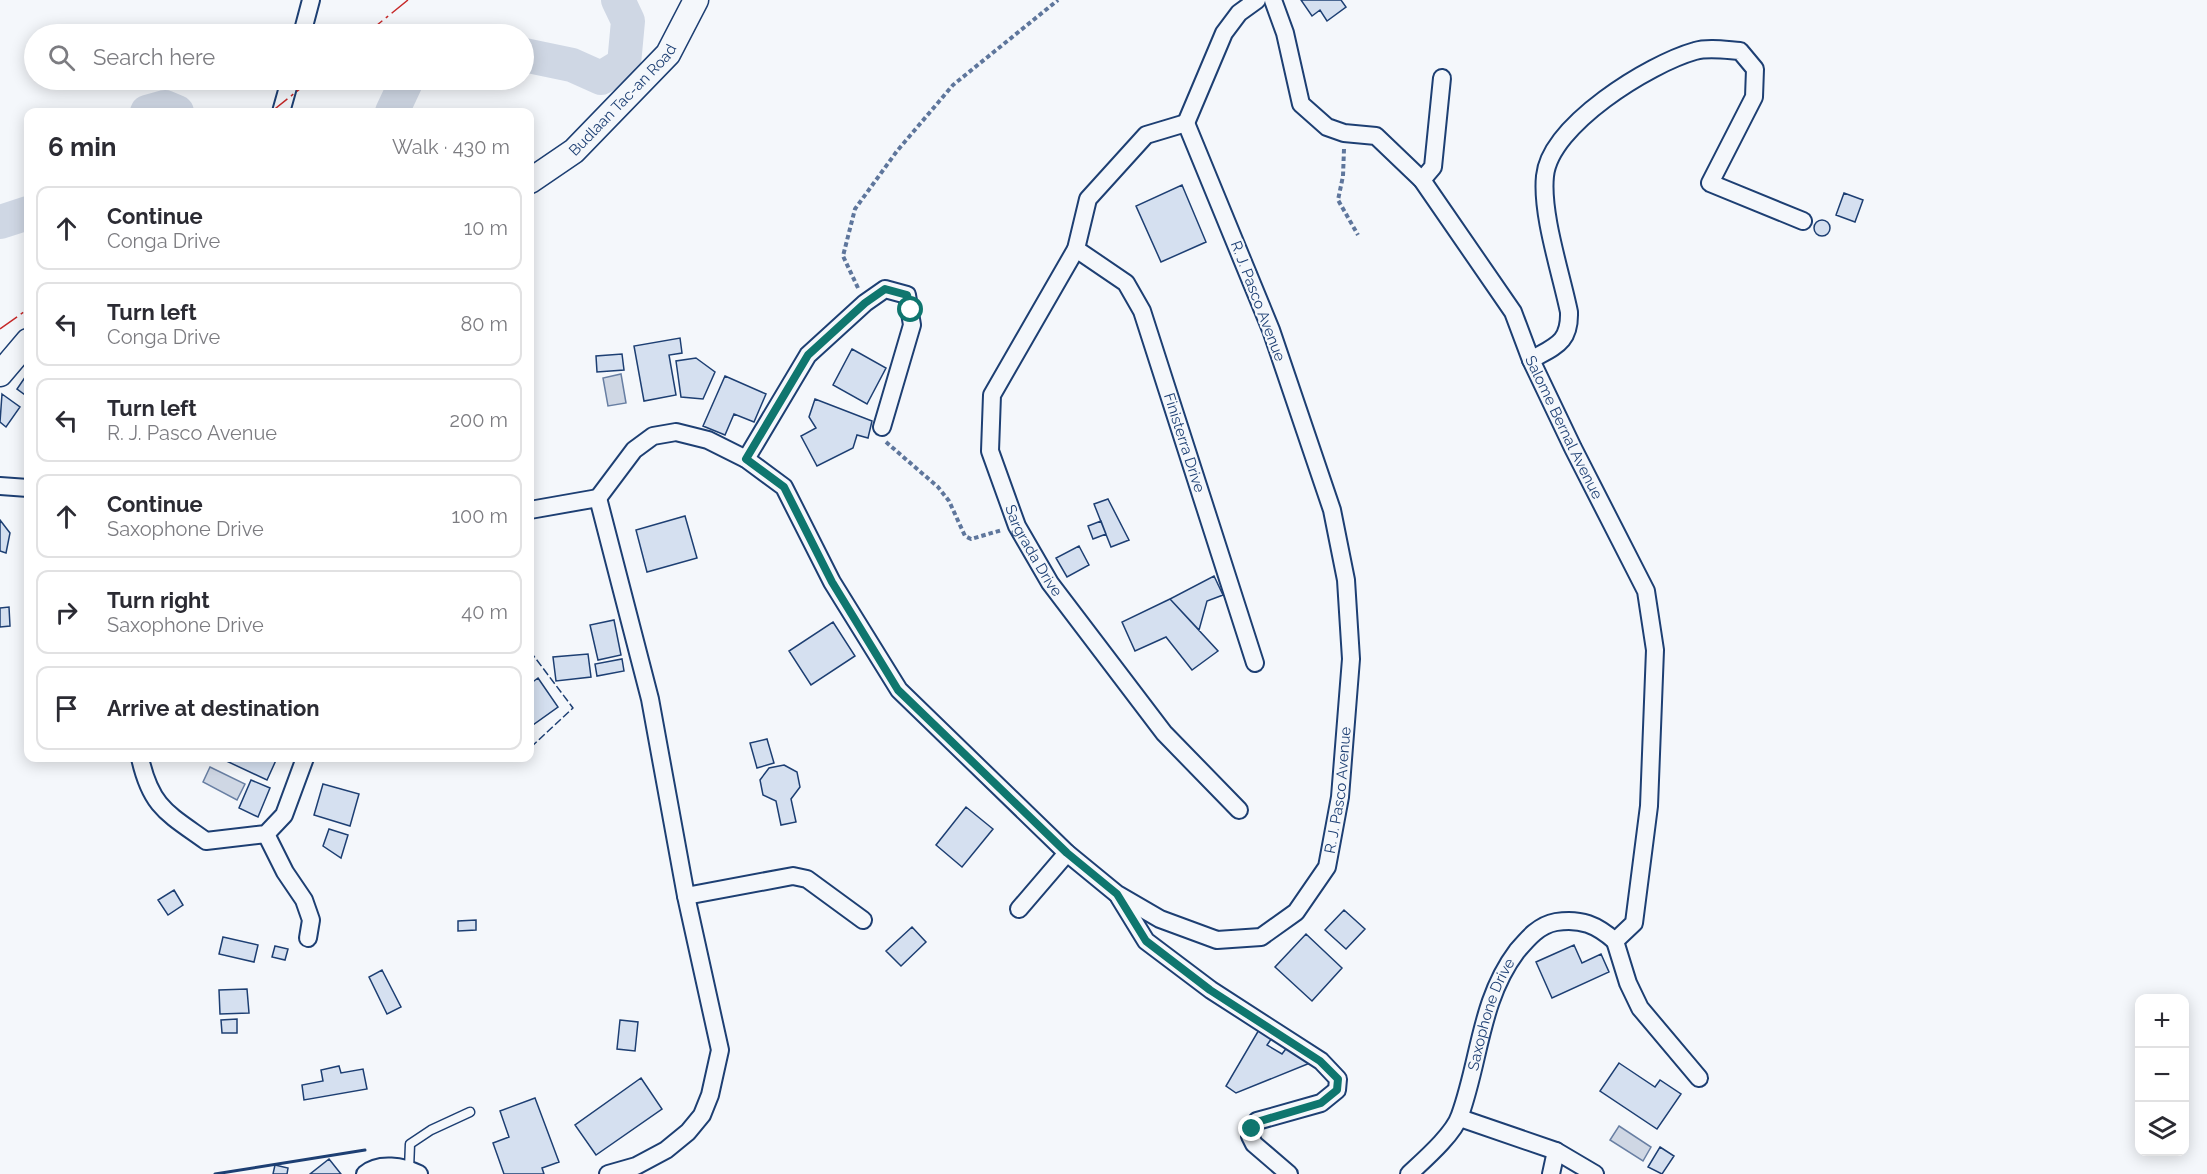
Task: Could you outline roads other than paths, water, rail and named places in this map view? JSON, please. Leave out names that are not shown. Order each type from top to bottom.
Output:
[{"type":"street","points":[[305,24],[311,0]]},
{"type":"street","name":"Budlaan Tac-an Road","points":[[534,178],[574,151],[668,54],[696,0]]},
{"type":"street","points":[[1186,123],[1224,33],[1239,13],[1257,0]]},
{"type":"street","name":"Salome Bernal Avenue","points":[[1273,0],[1285,33],[1301,104],[1327,127],[1344,133],[1376,136],[1422,180],[1513,312],[1531,360],[1573,448],[1637,571],[1651,614],[1655,650],[1649,806],[1640,894],[1634,923],[1615,941]]},
{"type":"street","points":[[1531,360],[1563,342],[1569,325],[1569,312],[1544,200],[1545,174],[1554,151],[1578,122],[1614,92],[1664,63],[1697,50],[1740,51],[1755,69],[1754,97],[1710,183],[1803,221]]},
{"type":"street","points":[[1422,180],[1433,167],[1443,78]]},
{"type":"street","points":[[282,108],[287,90]]},
{"type":"street","name":"Sargrada Drive","points":[[1186,123],[1146,135],[1088,199],[1076,249],[992,396],[990,451],[1017,526],[1050,583],[1164,733],[1239,810]]},
{"type":"street","name":"R. J. Pasco Avenue","points":[[598,498],[634,450],[652,436],[676,432],[708,440],[746,459],[784,487],[832,582],[898,690],[1067,853],[1117,894],[1160,919],[1217,940],[1261,937],[1296,912],[1327,867],[1341,797],[1351,659],[1346,580],[1332,510],[1271,330],[1186,123]]},
{"type":"street","name":"Finisterra Drive","points":[[1076,249],[1126,283],[1142,311],[1255,663]]},
{"type":"street","points":[[746,459],[808,355],[865,303],[885,289],[907,295],[912,325],[882,427]]},
{"type":"street","points":[[0,374],[24,346]]},
{"type":"street","points":[[0,486],[24,488]]},
{"type":"street","points":[[534,509],[598,498],[650,699],[686,896],[720,1050],[710,1095],[702,1115],[688,1132],[666,1150],[636,1166],[609,1174]]},
{"type":"street","points":[[141,762],[143,773],[158,805],[206,841],[266,834],[284,815],[304,762]]},
{"type":"street","points":[[266,834],[285,872],[304,900],[311,920],[308,938]]},
{"type":"street","points":[[1019,909],[1067,853]]},
{"type":"street","points":[[686,896],[793,876],[807,879],[863,920]]},
{"type":"street","points":[[1117,894],[1146,941],[1210,990],[1320,1061],[1338,1079],[1337,1090],[1321,1103],[1257,1122],[1252,1129],[1250,1136],[1254,1144],[1289,1174]]},
{"type":"street","name":"Saxophone Drive","points":[[1409,1174],[1460,1118],[1486,1011],[1506,965],[1528,937],[1549,923],[1566,920],[1584,921],[1600,928],[1615,941]]},
{"type":"street","points":[[1615,941],[1628,983],[1640,1008],[1699,1078]]},
{"type":"street","points":[[1460,1118],[1556,1151],[1595,1174]]},
{"type":"street","points":[[1551,1174],[1556,1151]]},
{"type":"street","points":[[365,1174],[382,1167],[414,1172]]},
{"type":"lane","points":[[414,1172],[410,1144],[431,1130],[470,1112]]},
{"type":"waterway","points":[[534,57],[572,65],[601,78],[624,64],[628,21],[618,0]]},
{"type":"waterway","points":[[394,108],[402,90]]},
{"type":"waterway","points":[[161,108],[167,108]]},
{"type":"waterway","points":[[0,222],[24,214]]}]
